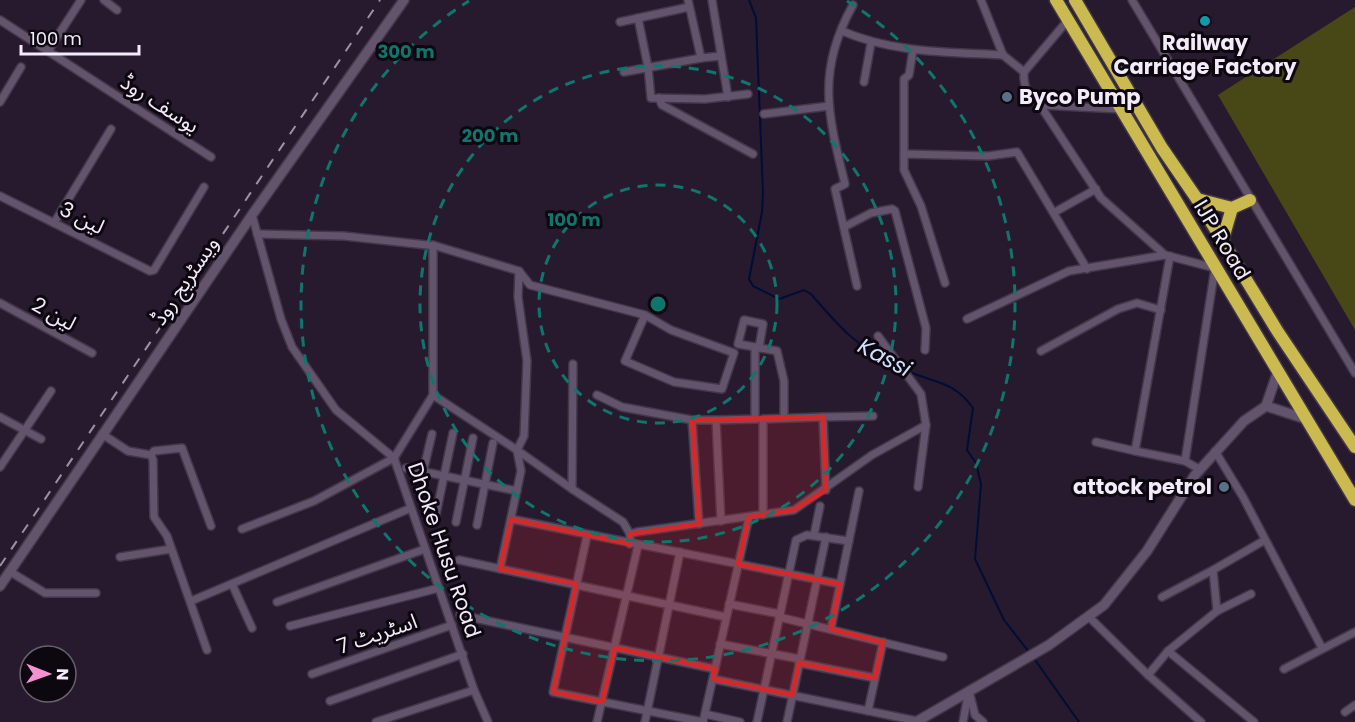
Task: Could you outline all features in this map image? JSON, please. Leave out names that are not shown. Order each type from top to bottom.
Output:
[{"type":"highway","name":"IJP Road","points":[[1056,0],[1355,500]]},
{"type":"highway","name":"IJP Road","points":[[1075,0],[1162,147],[1197,199],[1278,332],[1355,447]]},
{"type":"highway","points":[[1197,199],[1232,208],[1250,200]]},
{"type":"highway","points":[[1222,242],[1232,208]]},
{"type":"main road","name":"ویسٹریج روڈ","points":[[0,586],[252,215],[404,0]]},
{"type":"main road","points":[[917,722],[1048,645],[1104,605],[1125,582],[1199,470],[1244,421],[1266,406],[1278,371]]},
{"type":"main road","points":[[1266,406],[1306,420]]},
{"type":"street","points":[[48,51],[81,0]]},
{"type":"street","points":[[104,0],[117,10]]},
{"type":"street","points":[[712,0],[728,97]]},
{"type":"street","points":[[981,0],[1003,55],[1024,72]]},
{"type":"street","points":[[1132,0],[1355,373]]},
{"type":"street","points":[[620,22],[689,3],[701,58]]},
{"type":"street","points":[[853,5],[828,67],[829,106],[845,184],[835,189],[857,286]]},
{"type":"street","points":[[638,18],[648,67],[651,98],[728,97],[748,94]]},
{"type":"street","name":"یوسف روڈ","points":[[0,20],[211,158]]},
{"type":"street","points":[[1068,20],[1024,72],[1023,83],[1030,98],[1040,105],[1101,198],[1167,256]]},
{"type":"street","points":[[842,31],[872,43],[913,50],[1003,55]]},
{"type":"street","points":[[864,82],[872,43]]},
{"type":"street","points":[[913,50],[909,75],[904,79],[907,154],[904,170],[921,206],[945,283]]},
{"type":"street","points":[[624,72],[721,56]]},
{"type":"street","points":[[0,102],[21,67]]},
{"type":"street","points":[[659,98],[662,105],[753,154]]},
{"type":"street","points":[[1040,105],[1120,110]]},
{"type":"street","points":[[764,114],[829,106]]},
{"type":"street","points":[[54,223],[111,129]]},
{"type":"street","points":[[907,154],[988,156],[1017,152],[1087,268]]},
{"type":"street","name":"لین 3","points":[[0,196],[150,271],[154,270],[204,187]]},
{"type":"street","points":[[1055,212],[1096,189]]},
{"type":"street","points":[[844,227],[872,213],[892,209],[895,211],[926,328],[925,350]]},
{"type":"street","name":"Dhoke Husu Road","points":[[252,215],[292,347],[336,410],[394,458],[474,690],[488,722]]},
{"type":"street","points":[[257,234],[344,236],[433,245],[519,271],[530,285],[645,315],[671,330],[734,353],[722,389],[674,382],[625,362],[645,315]]},
{"type":"street","points":[[242,529],[314,501],[394,458],[433,395],[433,245]]},
{"type":"street","points":[[1135,451],[1161,310],[1167,256]]},
{"type":"street","points":[[967,319],[1069,271],[1167,256],[1215,268],[1185,461]]},
{"type":"street","points":[[500,569],[521,471],[517,450],[524,436],[527,361],[518,297],[519,271]]},
{"type":"street","name":"لین 2","points":[[0,303],[92,353]]},
{"type":"street","points":[[1041,351],[1119,309],[1137,303],[1161,310]]},
{"type":"street","points":[[763,515],[757,347],[763,324],[744,320],[738,344],[757,347],[777,351],[784,381],[784,417]]},
{"type":"street","points":[[878,336],[921,394],[926,425],[918,487]]},
{"type":"street","points":[[572,489],[573,364]]},
{"type":"street","points":[[0,467],[51,391]]},
{"type":"street","points":[[433,395],[623,522],[630,534],[630,544]]},
{"type":"street","points":[[597,395],[622,407],[692,420],[873,416]]},
{"type":"street","points":[[0,417],[40,439]]},
{"type":"street","points":[[823,417],[826,490]]},
{"type":"street","points":[[692,420],[699,524]]},
{"type":"street","points":[[716,420],[721,521]]},
{"type":"street","points":[[630,534],[794,510],[826,490],[872,455],[926,425]]},
{"type":"street","points":[[435,519],[453,433]]},
{"type":"street","points":[[102,434],[128,451],[151,455]]},
{"type":"street","points":[[423,472],[432,434]]},
{"type":"street","points":[[456,522],[473,438]]},
{"type":"street","points":[[1096,442],[1185,461],[1199,470]]},
{"type":"street","points":[[477,525],[493,443]]},
{"type":"street","points":[[151,455],[154,451],[182,448],[211,526]]},
{"type":"street","points":[[1215,451],[1243,497],[1322,648]]},
{"type":"street","points":[[151,455],[154,517],[167,536],[207,650]]},
{"type":"street","points":[[406,468],[517,491]]},
{"type":"street","points":[[831,629],[859,491]]},
{"type":"street","points":[[814,535],[820,506]]},
{"type":"street","points":[[191,602],[411,508]]},
{"type":"street","points":[[587,536],[553,692],[703,722],[748,517]]},
{"type":"street","points":[[511,519],[587,536],[840,584]]},
{"type":"street","points":[[757,722],[796,540],[801,536],[814,535],[849,541]]},
{"type":"street","points":[[787,722],[826,537]]},
{"type":"street","points":[[1162,597],[1265,540]]},
{"type":"street","points":[[597,722],[638,546]]},
{"type":"street","points":[[120,556],[171,549]]},
{"type":"street","points":[[277,602],[425,549]]},
{"type":"street","points":[[645,722],[680,552]]},
{"type":"street","points":[[459,560],[726,617]]},
{"type":"street","points":[[1213,570],[1217,611]]},
{"type":"street","points":[[9,572],[45,593],[96,593]]},
{"type":"street","points":[[232,584],[252,628]]},
{"type":"street","points":[[290,626],[439,588]]},
{"type":"street","points":[[1148,675],[1168,651],[1217,611],[1251,594]]},
{"type":"street","points":[[729,604],[943,657]]},
{"type":"street","points":[[460,615],[715,669]]},
{"type":"street","points":[[1089,617],[1148,675],[1201,722]]},
{"type":"street","name":"اسٹریٹ 7","points":[[312,674],[452,625]]},
{"type":"street","points":[[1284,669],[1355,632]]},
{"type":"street","points":[[868,711],[883,642]]},
{"type":"street","points":[[720,644],[772,653],[875,678]]},
{"type":"street","points":[[1168,651],[1254,722]]},
{"type":"street","points":[[330,701],[463,654]]},
{"type":"street","points":[[713,679],[917,722]]},
{"type":"street","points":[[376,722],[474,690]]},
{"type":"street","points":[[963,722],[969,691]]},
{"type":"street","points":[[969,691],[975,715],[983,722]]},
{"type":"street","points":[[1345,712],[1355,705]]},
{"type":"street","points":[[705,714],[740,722]]},
{"type":"highlighted area","points":[[823,417],[826,490],[794,510],[749,517],[738,564],[840,584],[831,629],[883,642],[875,678],[799,663],[792,695],[713,679],[715,669],[615,648],[602,702],[553,692],[576,584],[500,569],[511,519],[630,544],[630,534],[699,524],[692,420]]},
{"type":"shaded area","points":[[1355,7],[1355,330],[1218,95]]},
{"type":"waterway","name":"Kassi","points":[[749,0],[756,18],[763,193],[762,212],[749,279],[753,286],[779,299],[804,290],[811,294],[850,336],[871,352],[899,368]]},
{"type":"waterway","name":"Kassi","points":[[907,371],[951,388],[966,399],[973,408],[967,450],[976,463],[981,484],[975,559],[1004,620],[1029,652]]},
{"type":"waterway","name":"Kassi","points":[[1033,657],[1079,722]]},
{"type":"railway","points":[[0,566],[380,0]]},
{"type":"place","name":"Railway Carriage Factory","points":[[1205,21]]},
{"type":"place","name":"Byco Pump","points":[[1007,97]]},
{"type":"place","name":"attock petrol","points":[[1224,487]]}]
